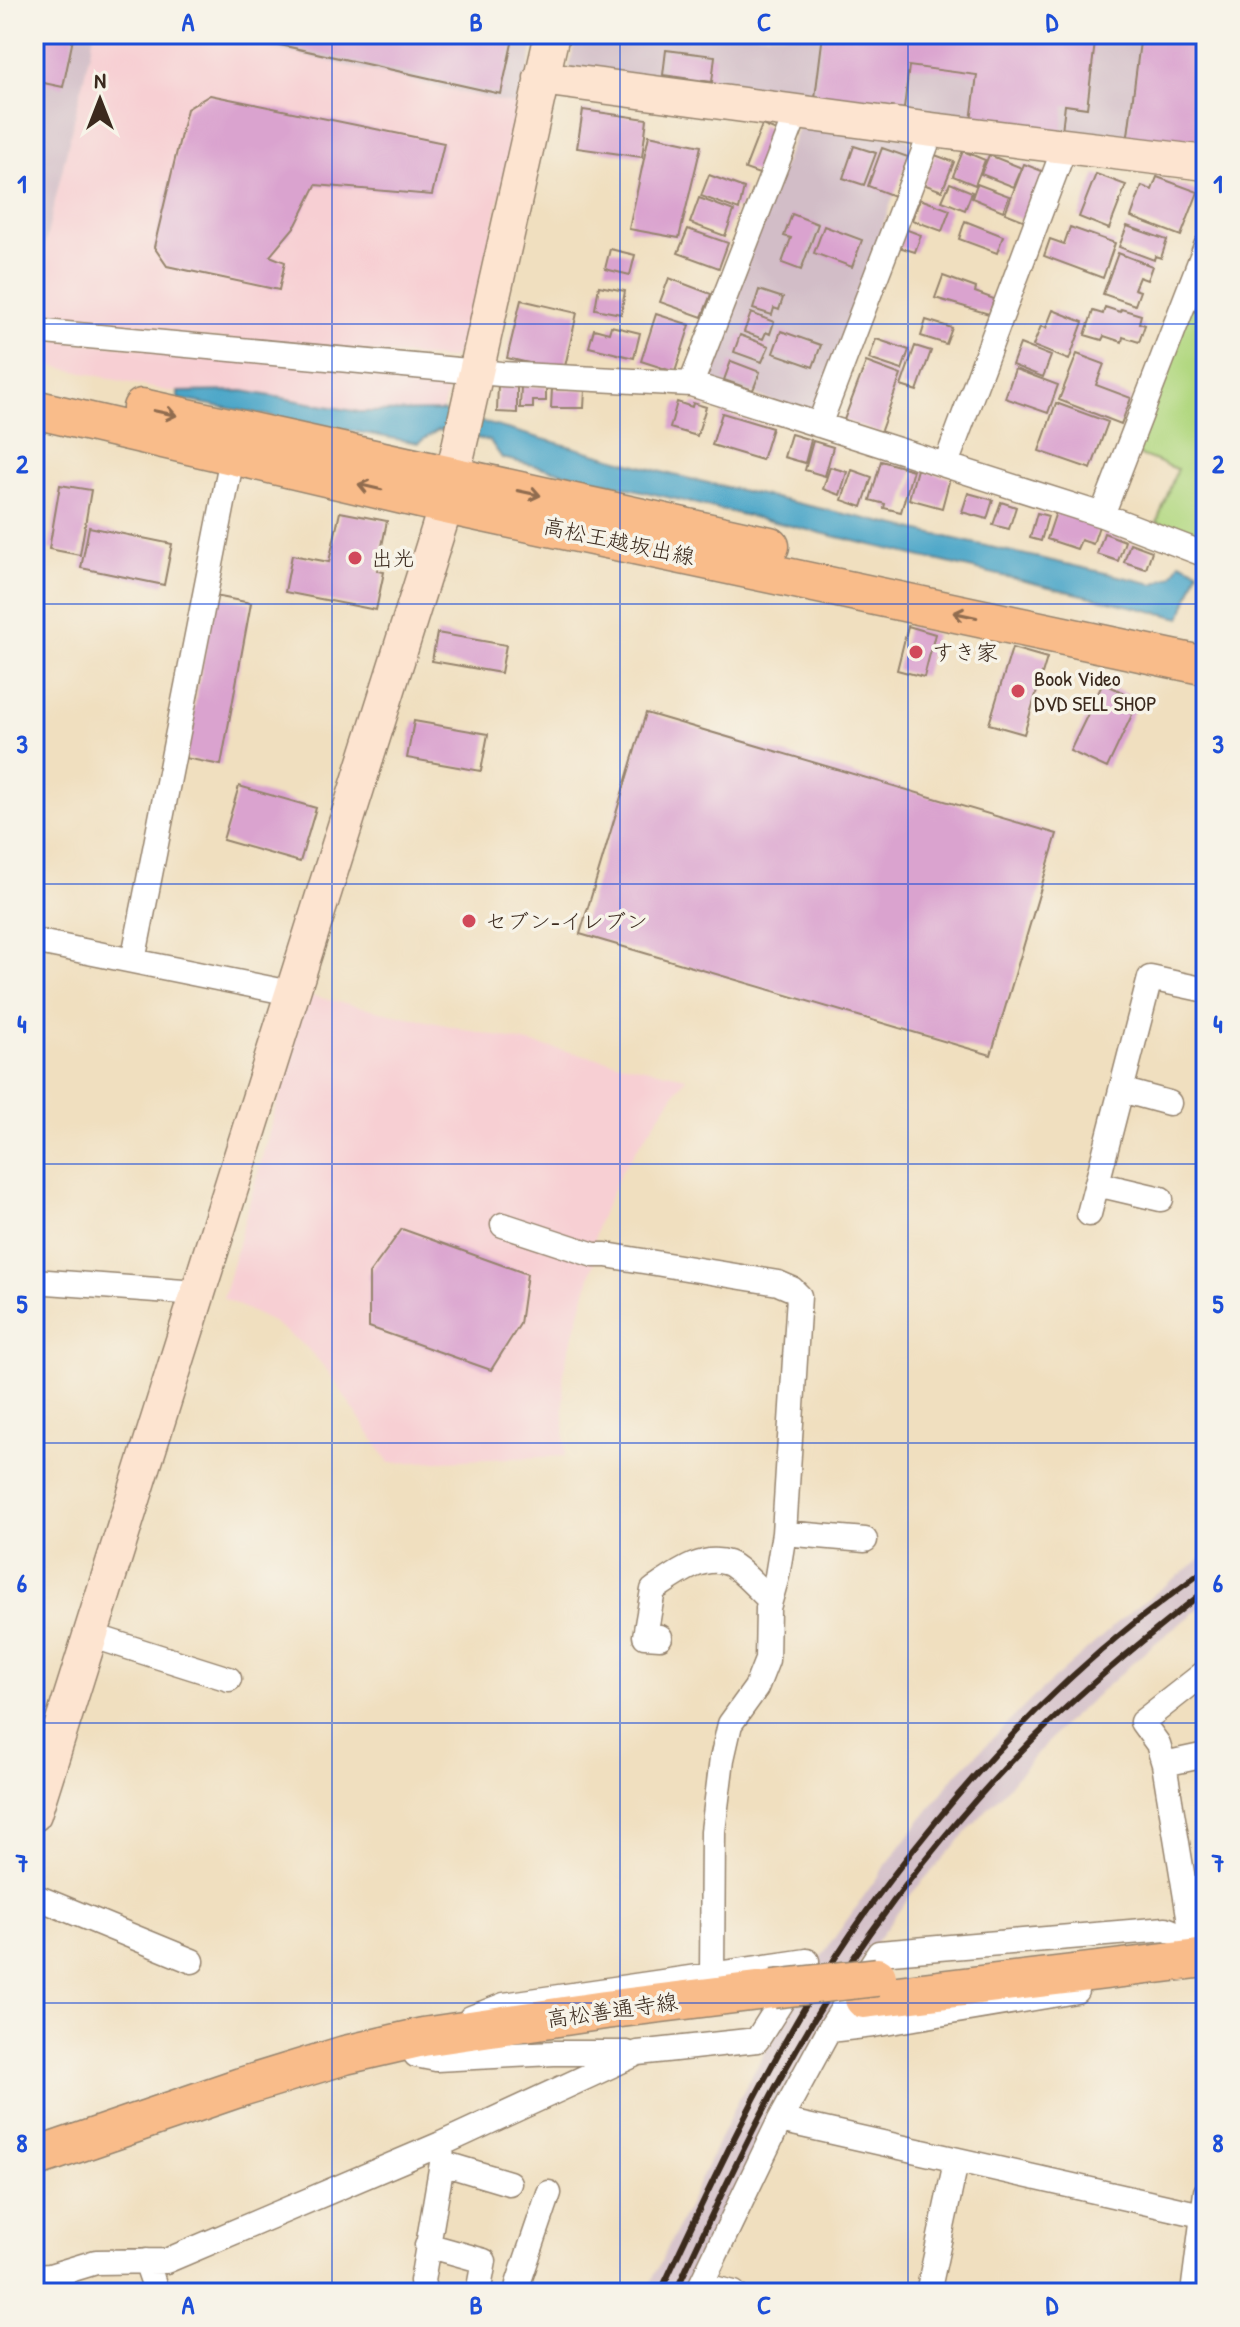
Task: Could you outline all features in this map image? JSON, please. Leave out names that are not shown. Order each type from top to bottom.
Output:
[{"type":"main road","name":"高松王越坂出線","points":[[34,386],[235,442],[1206,666]]},
{"type":"main road","name":"高松王越坂出線","points":[[34,409],[235,442]]},
{"type":"main road","name":"高松王越坂出線","points":[[450,491],[1206,642]]},
{"type":"main road","name":"高松善通寺線","points":[[871,1988],[1132,1965],[1202,1945]]},
{"type":"main road","name":"高松善通寺線","points":[[34,2158],[315,2064],[420,2046],[1202,1945]]},
{"type":"main road","name":"高松善通寺線","points":[[34,2173],[241,2100],[420,2046]]},
{"type":"street","points":[[34,1814],[450,491],[552,34]]},
{"type":"street","points":[[541,78],[1206,163]]},
{"type":"street","points":[[691,384],[797,111]]},
{"type":"street","points":[[819,425],[932,130]]},
{"type":"street","points":[[946,464],[1065,146]]},
{"type":"street","points":[[1102,515],[1206,246]]},
{"type":"street","points":[[34,331],[478,371],[691,384],[1102,515],[1206,555]]},
{"type":"street","points":[[133,961],[235,442]]},
{"type":"street","points":[[34,941],[291,993]]},
{"type":"street","points":[[1089,1214],[1150,978],[1206,990]]},
{"type":"street","points":[[1121,1090],[1169,1103]]},
{"type":"street","points":[[1097,1184],[1161,1199]]},
{"type":"street","points":[[503,1225],[594,1255],[778,1283],[799,1296],[784,1533],[770,1600],[767,1660],[756,1688],[730,1724],[722,1759],[713,1831],[712,1975]]},
{"type":"street","points":[[34,1281],[197,1293]]},
{"type":"street","points":[[784,1533],[865,1540]]},
{"type":"street","points":[[660,1637],[645,1636],[653,1590],[692,1565],[712,1561],[729,1563],[770,1600]]},
{"type":"street","points":[[90,1635],[229,1679]]},
{"type":"street","points":[[1202,1945],[1164,1764],[1158,1744],[1142,1722],[1203,1674]]},
{"type":"street","points":[[1164,1764],[1206,1755]]},
{"type":"street","points":[[34,1896],[192,1961]]},
{"type":"street","points":[[734,2293],[699,2289],[780,2120],[829,2030],[879,1953],[1166,1929],[1202,1945]]},
{"type":"street","points":[[807,1961],[757,2040],[638,2053],[554,2053],[436,2059],[420,2046],[504,2005],[807,1961]]},
{"type":"street","points":[[829,2030],[1094,1988],[1132,1965]]},
{"type":"street","points":[[34,2277],[50,2276],[96,2262],[166,2261],[441,2153],[638,2053]]},
{"type":"street","points":[[780,2120],[956,2162],[1205,2208],[1193,2293]]},
{"type":"street","points":[[441,2153],[509,2183]]},
{"type":"street","points":[[425,2293],[422,2281],[441,2153]]},
{"type":"street","points":[[928,2293],[956,2162]]},
{"type":"street","points":[[483,2269],[518,2286],[549,2193]]},
{"type":"street","points":[[427,2245],[484,2261],[478,2293]]},
{"type":"street","points":[[146,2261],[157,2293]]},
{"type":"shaded area","points":[[34,34],[94,34],[34,291]]},
{"type":"shaded area","points":[[94,34],[211,34],[520,106],[465,351],[449,359],[34,322],[34,291]]},
{"type":"shaded area","points":[[211,34],[536,34],[520,106]]},
{"type":"shaded area","points":[[577,34],[1206,34],[1206,153],[569,69]]},
{"type":"shaded area","points":[[807,124],[907,138],[912,146],[814,414],[701,378],[797,130]]},
{"type":"shaded area","points":[[34,338],[451,378],[442,411],[359,412],[243,391],[172,392],[34,362]]},
{"type":"shaded area","points":[[307,995],[686,1077],[621,1172],[597,1225],[596,1256],[563,1372],[565,1456],[389,1463],[327,1370],[306,1347],[274,1323],[223,1298]]},
{"type":"shaded area","points":[[1206,1555],[1206,1603],[1154,1644],[1064,1724],[912,1893],[856,1969],[690,2293],[646,2293],[740,2097],[823,1954],[883,1869],[954,1777],[1034,1697],[1126,1615]]},
{"type":"green space","points":[[1206,265],[1206,542],[1157,522],[1177,469],[1135,453]]},
{"type":"water","points":[[243,391],[359,412],[442,411],[673,475],[1154,584],[1172,576],[1180,562],[1198,570],[1181,618],[502,458],[490,441],[438,430],[418,443],[178,399],[178,392]]},
{"type":"building","points":[[34,34],[74,34],[63,87],[34,81]]},
{"type":"building","points":[[231,34],[514,34],[501,94]]},
{"type":"building","points":[[823,34],[1096,34],[1087,108],[1065,105],[1062,131],[971,121],[977,75],[909,66],[904,109],[815,98]]},
{"type":"building","points":[[1141,34],[1206,34],[1206,153],[1127,143]]},
{"type":"building","points":[[666,50],[715,56],[712,82],[663,75]]},
{"type":"building","points":[[210,95],[444,143],[432,195],[316,185],[296,225],[270,256],[285,262],[279,290],[167,266],[154,247],[187,109]]},
{"type":"building","points":[[583,110],[647,119],[642,157],[577,148]]},
{"type":"building","points":[[762,125],[779,132],[762,175],[745,169]]},
{"type":"building","points":[[34,133],[44,135],[35,177],[34,177]]},
{"type":"building","points":[[649,135],[701,146],[679,238],[629,229]]},
{"type":"building","points":[[854,146],[876,153],[864,185],[843,178]]},
{"type":"building","points":[[882,148],[908,157],[894,196],[868,186]]},
{"type":"building","points":[[963,151],[985,160],[975,185],[953,176]]},
{"type":"building","points":[[935,155],[954,162],[942,191],[923,184]]},
{"type":"building","points":[[989,155],[1022,168],[1014,187],[981,174]]},
{"type":"building","points":[[1024,164],[1047,173],[1028,222],[1005,213]]},
{"type":"building","points":[[1096,174],[1126,185],[1109,229],[1079,217]]},
{"type":"building","points":[[709,175],[744,188],[739,210],[701,196]]},
{"type":"building","points":[[1157,177],[1198,192],[1181,236],[1131,217],[1142,186],[1152,190]]},
{"type":"building","points":[[950,183],[972,192],[965,210],[942,201]]},
{"type":"building","points":[[977,184],[1009,196],[1003,211],[972,198]]},
{"type":"building","points":[[699,198],[734,211],[725,236],[690,223]]},
{"type":"building","points":[[920,199],[950,210],[942,231],[912,220]]},
{"type":"building","points":[[792,214],[818,224],[801,270],[782,263],[791,238],[784,236]]},
{"type":"building","points":[[965,221],[1003,236],[997,253],[959,239]]},
{"type":"building","points":[[824,226],[862,240],[852,267],[814,253]]},
{"type":"building","points":[[1127,226],[1167,240],[1161,258],[1155,256],[1154,260],[1119,247]]},
{"type":"building","points":[[1070,227],[1115,243],[1103,278],[1044,256],[1050,239],[1064,244]]},
{"type":"building","points":[[688,229],[728,243],[719,268],[678,253]]},
{"type":"building","points":[[905,229],[921,235],[915,252],[899,247]]},
{"type":"building","points":[[610,249],[635,255],[630,275],[605,269]]},
{"type":"building","points":[[1118,253],[1152,266],[1147,280],[1139,277],[1134,289],[1140,291],[1135,305],[1103,294]]},
{"type":"building","points":[[943,276],[976,288],[975,292],[994,299],[989,314],[935,298]]},
{"type":"building","points":[[669,278],[711,294],[702,317],[660,302]]},
{"type":"building","points":[[599,286],[625,291],[621,314],[595,309]]},
{"type":"building","points":[[759,290],[783,298],[779,310],[774,308],[772,315],[753,309]]},
{"type":"building","points":[[521,300],[577,313],[564,371],[507,358]]},
{"type":"building","points":[[1105,307],[1141,315],[1139,323],[1145,325],[1139,342],[1123,337],[1122,342],[1104,336],[1102,340],[1085,335],[1093,311],[1103,314]]},
{"type":"building","points":[[1053,310],[1083,322],[1069,360],[1033,346],[1041,326],[1046,328]]},
{"type":"building","points":[[751,313],[774,322],[770,334],[766,332],[763,339],[744,332]]},
{"type":"building","points":[[656,314],[690,325],[675,372],[641,361]]},
{"type":"building","points":[[926,320],[952,328],[946,344],[921,336]]},
{"type":"building","points":[[611,326],[640,333],[634,358],[589,347],[594,329],[609,333]]},
{"type":"building","points":[[781,331],[821,345],[813,367],[773,353]]},
{"type":"building","points":[[740,335],[769,346],[762,362],[734,352]]},
{"type":"building","points":[[876,339],[909,350],[902,370],[869,359]]},
{"type":"building","points":[[1020,344],[1051,356],[1043,377],[1012,365]]},
{"type":"building","points":[[915,346],[931,351],[917,391],[901,386]]},
{"type":"building","points":[[1077,354],[1104,364],[1096,385],[1131,398],[1121,424],[1059,400]]},
{"type":"building","points":[[731,361],[760,372],[753,390],[724,380]]},
{"type":"building","points":[[866,362],[901,375],[880,433],[844,420]]},
{"type":"building","points":[[1015,369],[1058,385],[1048,413],[1005,398]]},
{"type":"building","points":[[498,383],[517,384],[517,413],[497,412]]},
{"type":"building","points":[[521,386],[546,387],[546,401],[533,401],[533,408],[520,408]]},
{"type":"building","points":[[552,389],[585,390],[584,408],[551,408]]},
{"type":"building","points":[[677,402],[706,407],[697,436],[670,428]]},
{"type":"building","points":[[1056,403],[1108,422],[1091,469],[1039,451]]},
{"type":"building","points":[[722,413],[772,428],[762,460],[712,445]]},
{"type":"building","points":[[791,434],[811,440],[805,463],[784,457]]},
{"type":"building","points":[[813,441],[833,447],[825,476],[805,470]]},
{"type":"building","points":[[881,461],[913,470],[901,512],[884,508],[885,504],[870,500]]},
{"type":"building","points":[[830,467],[847,472],[840,495],[823,489]]},
{"type":"building","points":[[917,469],[950,478],[942,508],[909,499]]},
{"type":"building","points":[[852,470],[872,477],[862,507],[842,500]]},
{"type":"building","points":[[60,485],[91,490],[80,555],[49,549]]},
{"type":"building","points":[[968,493],[993,500],[987,519],[962,512]]},
{"type":"building","points":[[1001,502],[1016,507],[1009,529],[993,525]]},
{"type":"building","name":"出光","points":[[340,512],[387,521],[377,571],[384,572],[376,610],[285,592],[292,555],[329,562]]},
{"type":"building","points":[[1056,512],[1099,526],[1093,544],[1081,540],[1077,549],[1047,539]]},
{"type":"building","points":[[1037,513],[1048,516],[1041,541],[1030,538]]},
{"type":"building","points":[[89,527],[172,544],[164,585],[81,568]]},
{"type":"building","points":[[1104,533],[1125,541],[1118,561],[1097,554]]},
{"type":"building","points":[[1130,543],[1152,551],[1146,569],[1124,562]]},
{"type":"building","points":[[215,596],[251,603],[221,765],[185,758]]},
{"type":"building","name":"すき家","points":[[908,626],[935,634],[924,677],[897,670]]},
{"type":"building","points":[[437,633],[506,645],[501,673],[432,661]]},
{"type":"building","name":"Book Video DVD SELL SHOP","points":[[1012,648],[1047,658],[1024,734],[989,724]]},
{"type":"building","points":[[1103,683],[1139,700],[1107,768],[1070,751]]},
{"type":"building","points":[[646,713],[1057,834],[991,1055],[580,934]]},
{"type":"building","points":[[414,721],[488,734],[481,771],[407,758]]},
{"type":"building","points":[[239,786],[316,808],[300,862],[223,840]]},
{"type":"building","points":[[402,1229],[527,1274],[520,1324],[491,1370],[369,1327],[369,1274]]},
{"type":"railway","points":[[660,2293],[737,2132],[794,2026],[824,1975],[892,1877],[975,1776],[1036,1711],[1100,1652],[1206,1569]]},
{"type":"railway","points":[[675,2293],[755,2126],[799,2045],[848,1966],[894,1901],[973,1803],[1030,1742],[1112,1667],[1206,1590]]},
{"type":"place","name":"出光","points":[[355,558]]},
{"type":"place","name":"すき家","points":[[916,652]]},
{"type":"place","name":"Book Video DVD SELL SHOP","points":[[1018,691]]},
{"type":"place","name":"セブン-イレブン","points":[[469,921]]}]
